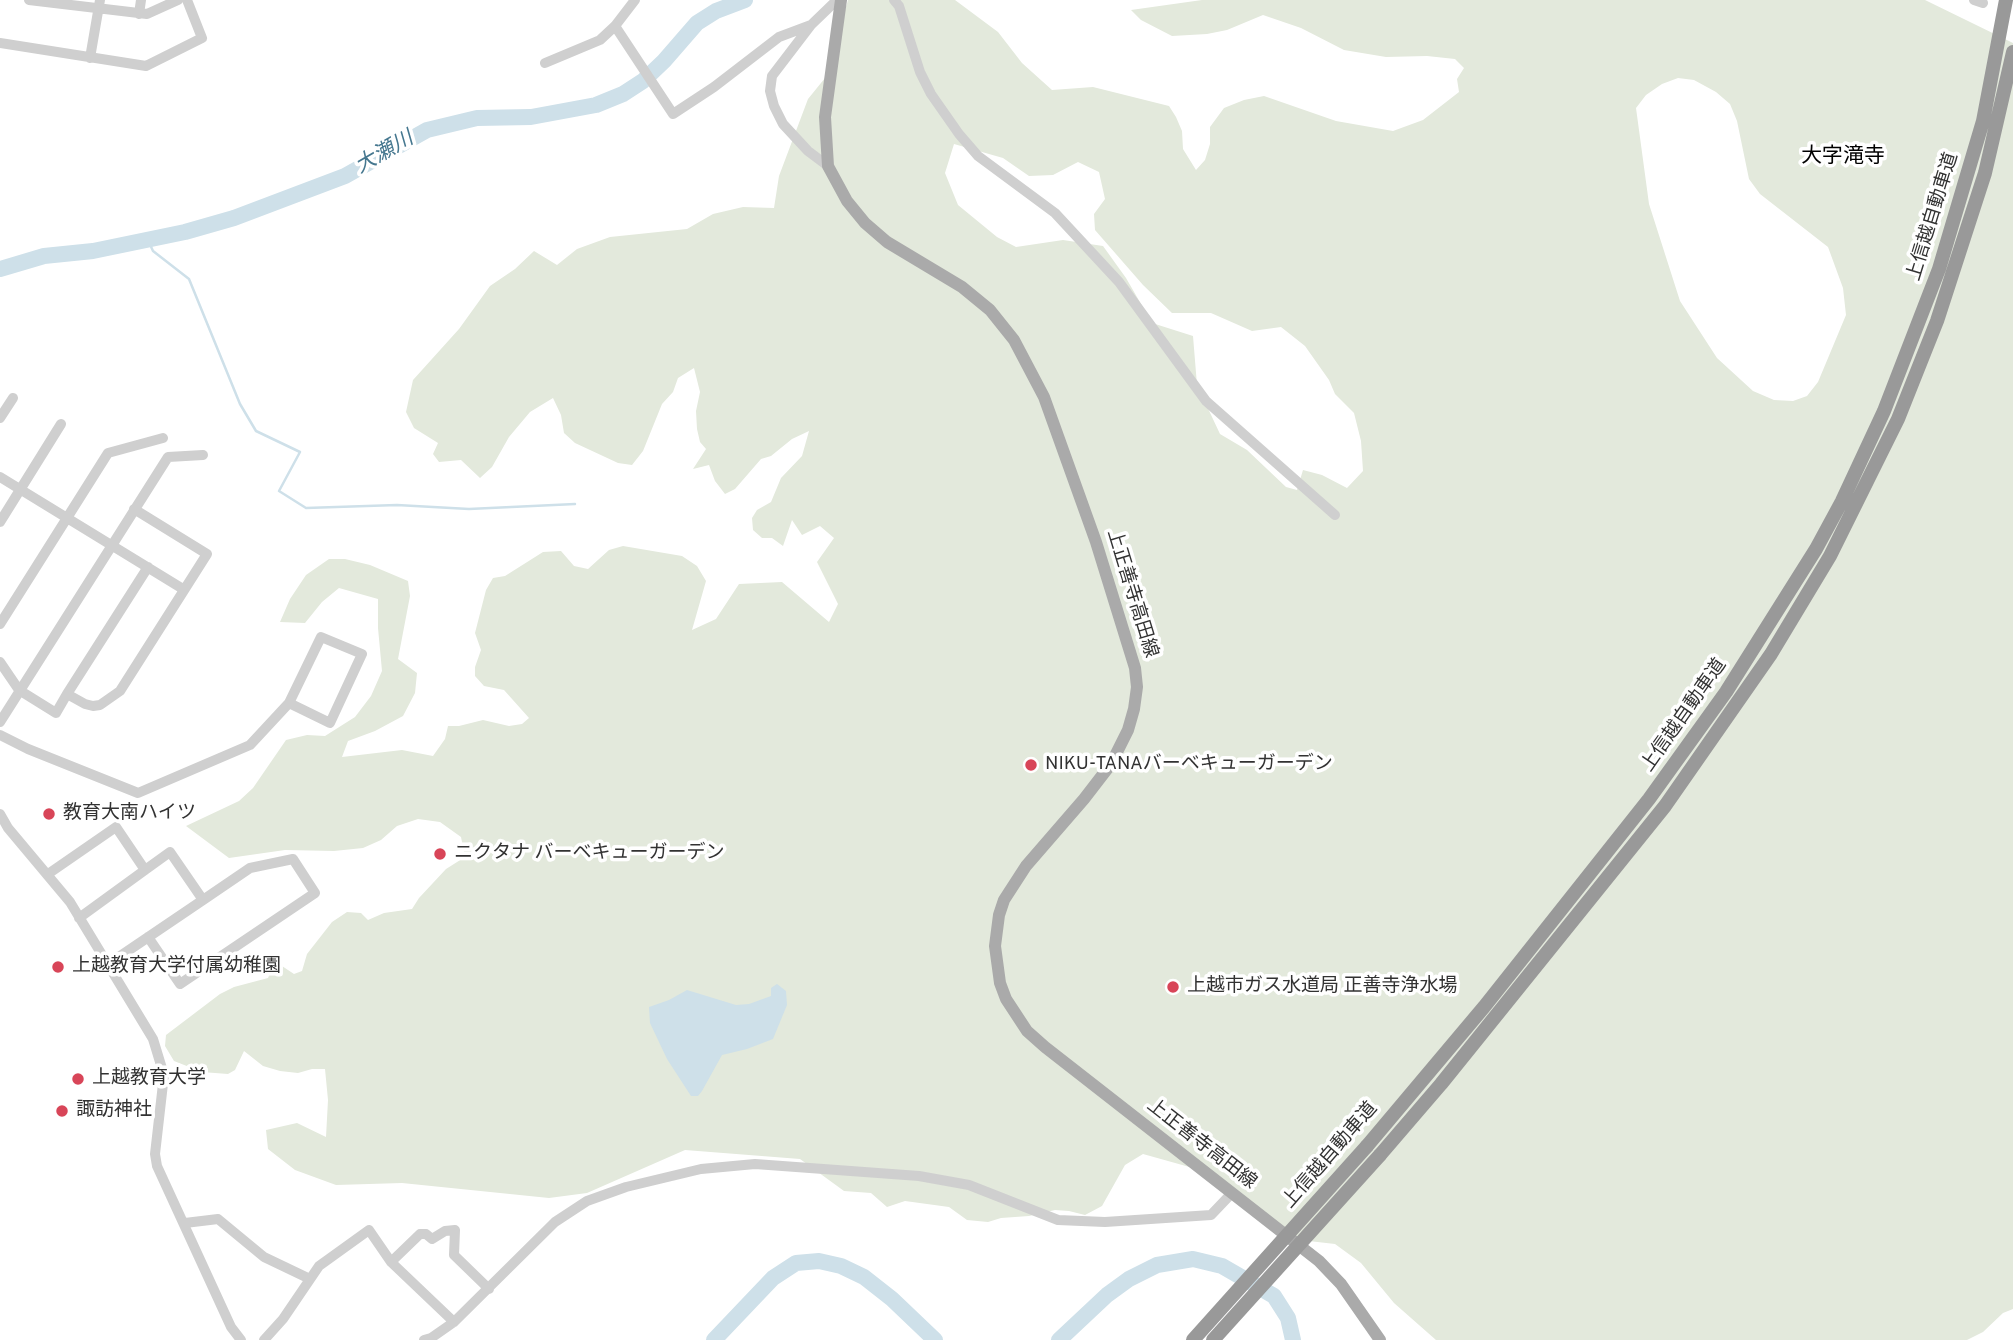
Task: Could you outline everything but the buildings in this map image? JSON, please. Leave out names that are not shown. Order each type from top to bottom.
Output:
[{"type":"highway","name":"上信越自動車道","points":[[1213,1340],[1380,1155],[1457,1065],[1622,861],[1771,654],[1823,567],[1855,510],[1918,372],[1947,272],[1993,75],[2006,0]]},
{"type":"highway","name":"上信越自動車道","points":[[1193,1340],[1367,1146],[1517,966],[1697,735],[1759,643],[1842,501],[1947,272],[1985,173],[2013,52]]},
{"type":"main road","name":"上正善寺高田線","points":[[839,0],[825,117],[828,166],[847,201],[865,223],[887,242],[962,287],[990,310],[1014,340],[1044,397],[1096,542],[1135,668],[1137,687],[1134,709],[1128,730],[1111,764],[1026,866],[1004,900],[997,923],[995,946],[1000,983],[1006,999],[1027,1031],[1045,1047],[1319,1262],[1341,1284],[1380,1340]]},
{"type":"street","points":[[29,0],[99,4],[147,14],[178,0]]},
{"type":"street","points":[[139,13],[141,0]]},
{"type":"street","points":[[0,43],[146,66],[202,38],[187,0]]},
{"type":"street","points":[[545,63],[600,40],[635,0]]},
{"type":"street","points":[[828,166],[808,151],[783,124],[774,106],[771,91],[772,76],[811,26],[839,0]]},
{"type":"street","points":[[894,0],[899,6],[920,72],[931,94],[959,134],[978,156],[1055,213],[1119,282],[1206,401],[1335,515]]},
{"type":"street","points":[[90,58],[99,4]]},
{"type":"street","points":[[615,26],[673,114],[715,87],[779,37],[811,26]]},
{"type":"street","points":[[0,418],[13,398]]},
{"type":"street","points":[[0,522],[61,424]]},
{"type":"street","points":[[0,624],[108,453],[163,438]]},
{"type":"street","points":[[0,722],[168,457],[203,455]]},
{"type":"street","points":[[0,477],[183,589]]},
{"type":"street","points":[[67,694],[93,706],[100,705],[120,691],[207,554],[134,509]]},
{"type":"street","points":[[0,662],[19,690],[56,713],[148,567]]},
{"type":"street","points":[[0,735],[28,750],[138,793],[250,745],[289,703],[321,637],[362,654],[330,723],[289,703]]},
{"type":"street","points":[[0,814],[79,918],[153,1039],[164,1075],[155,1153],[157,1166],[231,1327],[241,1340]]},
{"type":"street","points":[[48,874],[116,827],[145,870]]},
{"type":"street","points":[[79,918],[170,852],[203,900]]},
{"type":"street","points":[[107,965],[148,937],[250,868],[293,859],[315,893],[180,984],[148,937]]},
{"type":"street","points":[[424,1340],[454,1322],[555,1222],[587,1201],[626,1186],[701,1169],[755,1164],[919,1176],[969,1185],[1058,1220],[1105,1222],[1211,1215],[1231,1194]]},
{"type":"street","points":[[185,1223],[218,1219],[264,1257],[310,1279]]},
{"type":"street","points":[[264,1340],[283,1319],[318,1266],[369,1230],[391,1262],[454,1322]]},
{"type":"street","points":[[391,1262],[420,1234],[426,1234],[432,1239],[446,1231],[455,1230],[454,1255],[489,1289]]},
{"type":"shaded area","points":[[848,0],[955,0],[998,32],[1022,63],[1052,90],[1093,87],[1169,106],[1182,131],[1183,149],[1196,170],[1205,160],[1210,144],[1210,127],[1224,108],[1244,100],[1264,96],[1336,121],[1393,131],[1423,120],[1459,92],[1457,79],[1464,68],[1455,59],[1427,56],[1386,57],[1344,50],[1301,28],[1263,15],[1227,30],[1172,36],[1141,20],[1131,10],[1202,0],[1925,0],[2013,43],[2013,1309],[2003,1313],[1983,1332],[1967,1340],[1436,1340],[1394,1303],[1361,1263],[1335,1244],[1300,1240],[1193,1168],[1143,1154],[1125,1165],[1102,1206],[1085,1215],[1055,1210],[988,1222],[967,1220],[949,1207],[905,1201],[887,1207],[871,1193],[844,1191],[800,1159],[685,1150],[587,1193],[549,1198],[402,1183],[336,1185],[295,1170],[268,1149],[266,1130],[297,1123],[326,1137],[328,1100],[325,1069],[298,1073],[280,1071],[263,1066],[244,1051],[235,1070],[228,1074],[202,1072],[174,1061],[165,1046],[166,1035],[220,994],[234,987],[268,978],[273,966],[279,964],[294,974],[302,971],[307,954],[332,922],[347,912],[361,913],[368,920],[384,913],[412,909],[446,869],[465,857],[461,837],[440,822],[418,819],[397,826],[381,840],[363,848],[334,851],[285,850],[229,858],[186,826],[239,801],[253,788],[286,740],[307,735],[325,736],[355,717],[371,696],[382,671],[378,599],[339,588],[322,602],[305,623],[280,622],[290,599],[306,575],[329,559],[345,559],[370,565],[408,581],[410,596],[398,659],[417,673],[415,693],[403,716],[348,741],[342,757],[402,750],[433,756],[445,739],[448,726],[483,720],[509,726],[522,724],[529,718],[504,690],[484,686],[475,676],[481,650],[475,633],[486,590],[493,578],[505,576],[543,552],[561,551],[574,566],[588,569],[609,550],[623,546],[682,556],[697,566],[706,581],[692,630],[716,619],[739,584],[782,582],[829,622],[838,604],[817,562],[834,538],[820,526],[802,535],[792,520],[783,546],[772,538],[762,538],[753,530],[752,518],[757,510],[771,502],[781,478],[802,456],[809,431],[792,439],[771,456],[761,459],[735,489],[725,494],[715,481],[709,465],[693,469],[706,449],[700,442],[697,429],[696,411],[700,392],[694,368],[678,378],[673,392],[662,404],[643,451],[632,465],[618,463],[575,443],[564,433],[561,415],[553,398],[530,412],[509,437],[492,467],[480,478],[461,460],[439,462],[433,454],[438,443],[414,428],[406,412],[413,380],[459,329],[490,286],[515,269],[534,251],[557,265],[577,249],[610,237],[687,229],[713,214],[743,207],[774,208],[779,176],[808,99],[825,78]],"holes":[[[1678,78],[1694,80],[1716,92],[1730,104],[1737,121],[1749,179],[1760,194],[1828,247],[1843,288],[1846,315],[1818,382],[1807,396],[1793,401],[1774,400],[1753,391],[1717,358],[1680,301],[1649,204],[1636,108],[1646,95],[1662,84]],[[954,144],[1003,158],[1029,176],[1053,175],[1078,162],[1099,172],[1105,199],[1094,214],[1095,230],[1143,285],[1172,313],[1211,313],[1252,331],[1281,327],[1305,346],[1329,380],[1335,394],[1354,413],[1361,441],[1363,471],[1347,488],[1322,475],[1303,470],[1297,490],[1286,487],[1247,450],[1220,434],[1197,385],[1193,336],[1152,323],[1126,278],[1103,246],[1063,240],[1016,247],[997,237],[958,205],[945,173]]]},
{"type":"shaded area","points":[[777,984],[786,991],[787,1005],[773,1039],[722,1055],[702,1091],[698,1096],[691,1096],[667,1059],[650,1023],[649,1007],[687,990],[736,1005],[749,1004],[771,996],[771,988]]},
{"type":"waterway","name":"大瀬川","points":[[0,269],[44,256],[93,251],[185,232],[234,218],[345,176],[427,130],[477,118],[531,117],[596,105],[623,94],[643,81],[697,23],[716,11],[745,0]]},
{"type":"waterway","points":[[147,238],[153,251],[189,279],[240,404],[256,431],[300,452],[279,491],[306,508],[397,505],[469,509],[575,504]]},
{"type":"waterway","points":[[1059,1340],[1107,1295],[1129,1279],[1157,1265],[1193,1259],[1222,1266],[1274,1296],[1288,1318],[1293,1340]]},
{"type":"waterway","points":[[714,1340],[773,1278],[796,1263],[819,1261],[841,1266],[864,1277],[892,1299],[935,1340]]},
{"type":"place","name":"NIKU-TANAバーベキューガーデン","points":[[1031,765]]},
{"type":"place","name":"教育大南ハイツ","points":[[49,814]]},
{"type":"place","name":"ニクタナ バーベキューガーデン","points":[[440,854]]},
{"type":"place","name":"上越教育大学付属幼稚園","points":[[58,967]]},
{"type":"place","name":"上越市ガス水道局 正善寺浄水場","points":[[1173,987]]},
{"type":"place","name":"上越教育大学","points":[[78,1079]]},
{"type":"place","name":"諏訪神社","points":[[62,1111]]},
{"type":"district","name":"大字滝寺","points":[[1843,158]]}]
